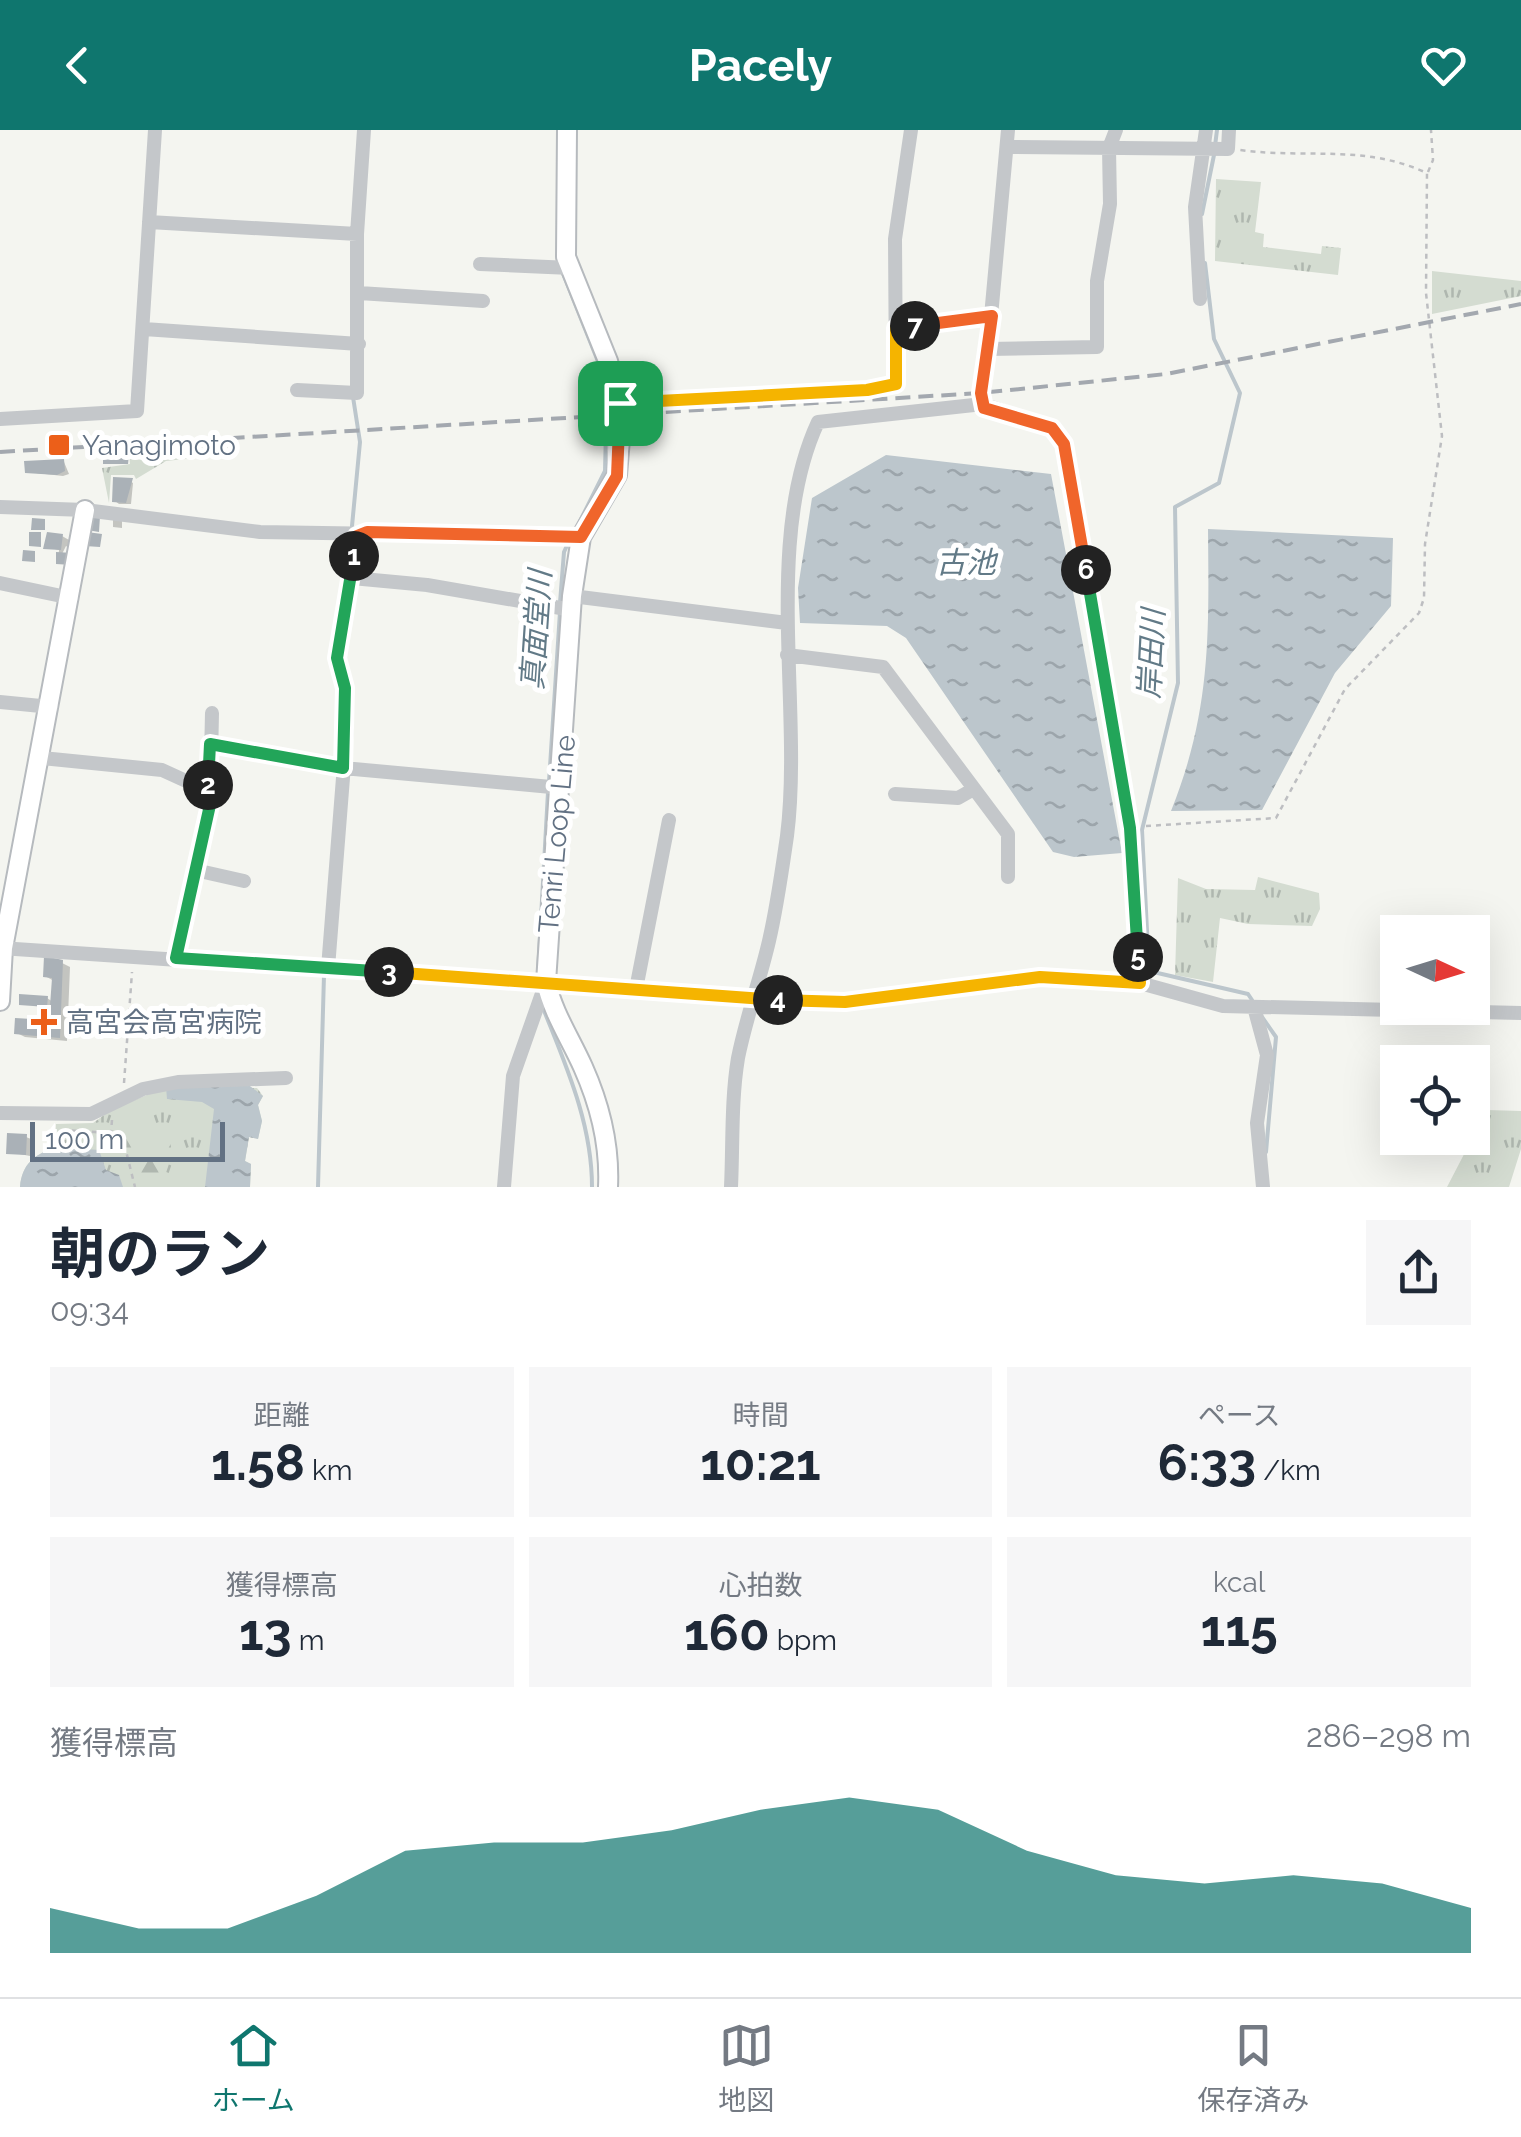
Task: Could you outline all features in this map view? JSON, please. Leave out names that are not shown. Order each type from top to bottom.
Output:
[{"type":"main road","name":"Tenri Loop Line","points":[[567,130],[566,257],[620,403],[617,476],[581,537],[572,603],[546,982],[551,1004],[599,1108],[609,1158],[608,1187]]},
{"type":"main road","points":[[0,1001],[2,948],[42,758],[85,510]]},
{"type":"street","points":[[0,420],[138,412],[155,130]]},
{"type":"street","points":[[297,390],[357,393],[357,234],[364,130]]},
{"type":"street","points":[[620,403],[867,390],[896,384],[895,239],[911,130]]},
{"type":"street","points":[[983,404],[1008,130]]},
{"type":"street","points":[[988,349],[1097,347],[1097,281],[1110,204],[1109,148],[1116,130]]},
{"type":"street","points":[[1200,299],[1195,208],[1206,130]]},
{"type":"street","points":[[1008,147],[1228,149],[1229,130]]},
{"type":"street","points":[[148,222],[357,234]]},
{"type":"street","points":[[480,264],[571,268]]},
{"type":"street","points":[[359,293],[482,301]]},
{"type":"street","points":[[896,328],[992,316]]},
{"type":"street","points":[[144,329],[358,344]]},
{"type":"street","points":[[731,1187],[737,1063],[769,940],[787,834],[792,768],[787,623],[796,506],[818,422],[983,404],[1052,428],[1064,444],[1130,828],[1140,983]]},
{"type":"street","points":[[0,507],[85,510],[195,526],[357,536],[367,532],[581,537]]},
{"type":"street","points":[[328,968],[343,768],[345,688],[337,658],[357,536]]},
{"type":"street","points":[[352,578],[787,623]]},
{"type":"street","points":[[0,583],[71,598]]},
{"type":"street","points":[[787,655],[883,667],[1008,834],[1008,877]]},
{"type":"street","points":[[0,702],[51,707]]},
{"type":"street","points":[[176,958],[210,805],[212,714]]},
{"type":"street","points":[[210,744],[343,768],[562,788]]},
{"type":"street","points":[[42,758],[162,770],[208,792]]},
{"type":"street","points":[[895,794],[958,798],[972,790]]},
{"type":"street","points":[[636,989],[670,820]]},
{"type":"street","points":[[195,870],[244,881]]},
{"type":"street","points":[[2,948],[751,998],[845,1002],[1040,977],[1140,983],[1223,1006],[1521,1013]]},
{"type":"street","points":[[504,1187],[513,1076],[546,982]]},
{"type":"street","points":[[1254,1007],[1268,1055],[1257,1123],[1262,1187]]},
{"type":"street","points":[[0,1113],[91,1114],[143,1090],[207,1078],[286,1078]]},
{"type":"path","points":[[1130,828],[1276,818],[1345,689],[1418,613],[1424,598],[1425,544],[1442,436],[1426,293],[1431,130]]},
{"type":"path","points":[[1228,149],[1303,157],[1374,154],[1427,173]]},
{"type":"path","points":[[123,1099],[134,955]]},
{"type":"path","points":[[112,1120],[111,1133],[126,1151],[135,1187]]},
{"type":"path","points":[[62,1130],[111,1133]]},
{"type":"green space","points":[[1216,179],[1261,182],[1255,232],[1264,234],[1263,247],[1321,254],[1322,246],[1341,248],[1338,275],[1215,261]]},
{"type":"green space","points":[[1432,271],[1521,281],[1521,296],[1432,314]]},
{"type":"green space","points":[[236,439],[233,454],[166,461],[136,479],[134,475],[111,475],[109,503],[102,468],[130,464],[129,454],[159,452],[158,444]]},
{"type":"green space","points":[[1258,877],[1319,893],[1320,909],[1312,926],[1248,924],[1220,918],[1213,982],[1175,975],[1178,878],[1206,889],[1255,890]]},
{"type":"green space","points":[[166,1087],[257,1088],[263,1096],[258,1105],[262,1121],[258,1139],[249,1137],[245,1161],[251,1164],[250,1187],[20,1187],[30,1161],[55,1147],[56,1124],[93,1123],[111,1110]]},
{"type":"green space","points":[[1490,1110],[1521,1111],[1521,1149],[1509,1187],[1447,1187],[1464,1155],[1490,1155]]},
{"type":"green space","points":[[107,1127],[168,1133],[171,1147],[160,1187],[130,1187],[121,1153]]},
{"type":"water","name":"古池","points":[[886,455],[1051,474],[1122,853],[1074,857],[1053,852],[906,638],[887,626],[800,623],[798,588],[812,498]]},
{"type":"water","points":[[1208,529],[1393,538],[1391,606],[1335,673],[1262,810],[1171,811],[1201,706],[1207,638]]},
{"type":"water","points":[[246,1083],[263,1096],[258,1105],[262,1121],[258,1139],[249,1137],[245,1161],[251,1164],[250,1187],[205,1187],[214,1109],[202,1102],[167,1099],[166,1087]]},
{"type":"water","points":[[55,1147],[99,1150],[106,1170],[119,1175],[123,1187],[20,1187],[30,1161]]},
{"type":"building","points":[[103,455],[129,455],[128,464],[103,464]]},
{"type":"building","points":[[64,459],[65,471],[57,475],[25,473],[24,461]]},
{"type":"building","points":[[113,477],[133,478],[126,503],[112,502]]},
{"type":"building","points":[[89,515],[100,516],[99,532],[87,530]]},
{"type":"building","points":[[32,518],[45,519],[45,530],[31,530]]},
{"type":"building","points":[[29,532],[41,532],[41,547],[29,546]]},
{"type":"building","points":[[47,532],[63,534],[61,550],[43,549]]},
{"type":"building","points":[[87,532],[102,534],[100,547],[85,546]]},
{"type":"building","points":[[23,550],[35,551],[35,562],[22,561]]},
{"type":"building","points":[[56,552],[73,553],[72,565],[56,564]]},
{"type":"building","points":[[44,956],[63,960],[60,1038],[14,1034],[15,1018],[49,1020],[52,978],[43,977]]},
{"type":"building","points":[[19,994],[48,996],[47,1007],[19,1005]]},
{"type":"building","points":[[7,1133],[27,1134],[26,1155],[6,1154]]},
{"type":"waterway","name":"岸田川","points":[[1215,146],[1217,130]]},
{"type":"waterway","name":"岸田川","points":[[1202,214],[1214,155]]},
{"type":"waterway","name":"岸田川","points":[[1205,263],[1214,339],[1240,393],[1219,483],[1175,507],[1178,683],[1142,830],[1149,971],[1248,994],[1252,1000]]},
{"type":"waterway","name":"真面堂川","points":[[562,271],[601,369]]},
{"type":"waterway","name":"真面堂川","points":[[575,531],[605,471],[607,388]]},
{"type":"waterway","points":[[352,526],[360,442],[353,397]]},
{"type":"waterway","name":"真面堂川","points":[[560,603],[564,552],[570,539]]},
{"type":"waterway","name":"真面堂川","points":[[549,782],[560,612]]},
{"type":"waterway","points":[[339,714],[339,745]]},
{"type":"waterway","name":"真面堂川","points":[[538,972],[548,792]]},
{"type":"waterway","points":[[318,1187],[324,975]]},
{"type":"waterway","name":"真面堂川","points":[[543,1008],[583,1118],[592,1187]]},
{"type":"waterway","name":"岸田川","points":[[1262,1017],[1276,1037],[1266,1152]]},
{"type":"railway","points":[[0,452],[981,393],[1166,374],[1521,304]]},
{"type":"place","name":"Yanagimoto","points":[[59,445]]},
{"type":"place","name":"高宮会高宮病院","points":[[44,1022]]},
{"type":"route","points":[[992,316],[981,393],[984,408],[1035,420],[1052,428],[1064,444],[1130,828],[1140,983],[1040,977],[845,1002],[792,1001],[176,958],[210,805],[210,744],[343,768],[345,688],[337,658],[357,536],[367,532],[581,537],[617,476],[620,403],[867,390],[896,384],[896,328],[992,316]]}]
